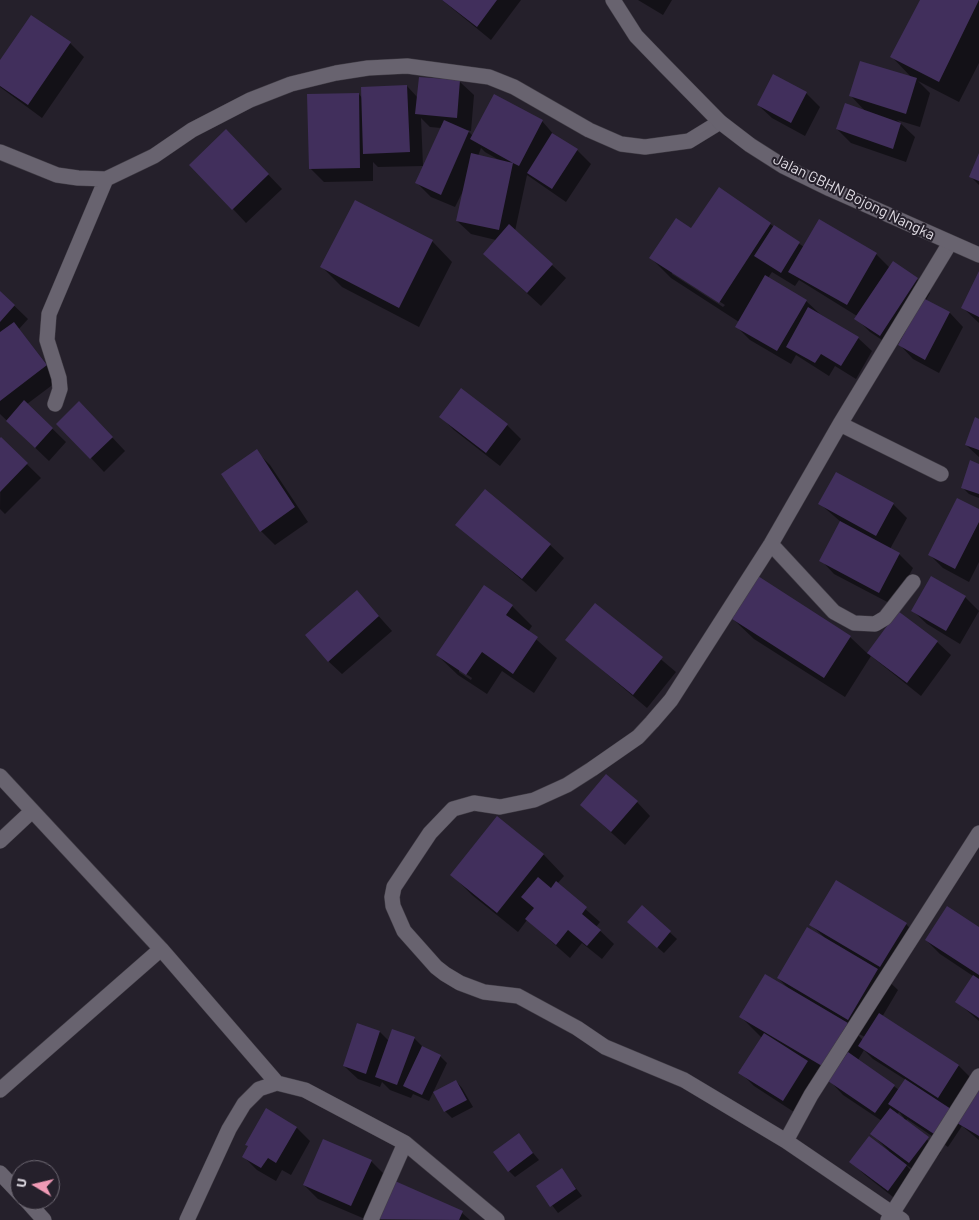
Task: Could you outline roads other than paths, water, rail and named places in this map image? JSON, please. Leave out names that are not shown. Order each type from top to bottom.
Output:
[{"type":"street","name":"Jalan GBHN Bojong Nangka","points":[[613,0],[636,36],[720,122],[783,166],[979,256]]},
{"type":"street","points":[[0,152],[57,175],[106,179],[154,156],[192,130],[250,100],[291,84],[336,73],[368,68],[407,66],[489,77],[514,87],[589,130],[621,144],[645,147],[689,141],[720,122]]},
{"type":"street","points":[[54,404],[60,389],[59,378],[47,340],[49,314],[106,179]]},
{"type":"street","points":[[950,243],[840,424],[771,544],[671,700],[638,737],[567,785],[534,800],[500,807],[474,803],[453,809],[430,833],[394,887],[392,897],[393,906],[404,931],[436,967],[460,984],[484,992],[518,996],[577,1028],[605,1047],[684,1080],[786,1141],[894,1218],[979,1076]]},
{"type":"street","points":[[840,424],[942,474]]},
{"type":"street","points":[[771,544],[834,612],[854,623],[875,624],[885,618],[913,582]]},
{"type":"street","points":[[0,776],[161,949],[277,1083]]},
{"type":"street","points":[[0,841],[32,811]]},
{"type":"street","points":[[786,1141],[811,1095],[979,833]]},
{"type":"street","points":[[0,1090],[161,949]]},
{"type":"street","points":[[187,1220],[229,1129],[244,1104],[259,1089],[277,1083],[305,1090],[404,1143],[497,1220]]},
{"type":"street","points":[[372,1220],[404,1143]]},
{"type":"street","points":[[0,1173],[10,1184]]},
{"type":"street","points":[[35,1210],[44,1220]]}]
